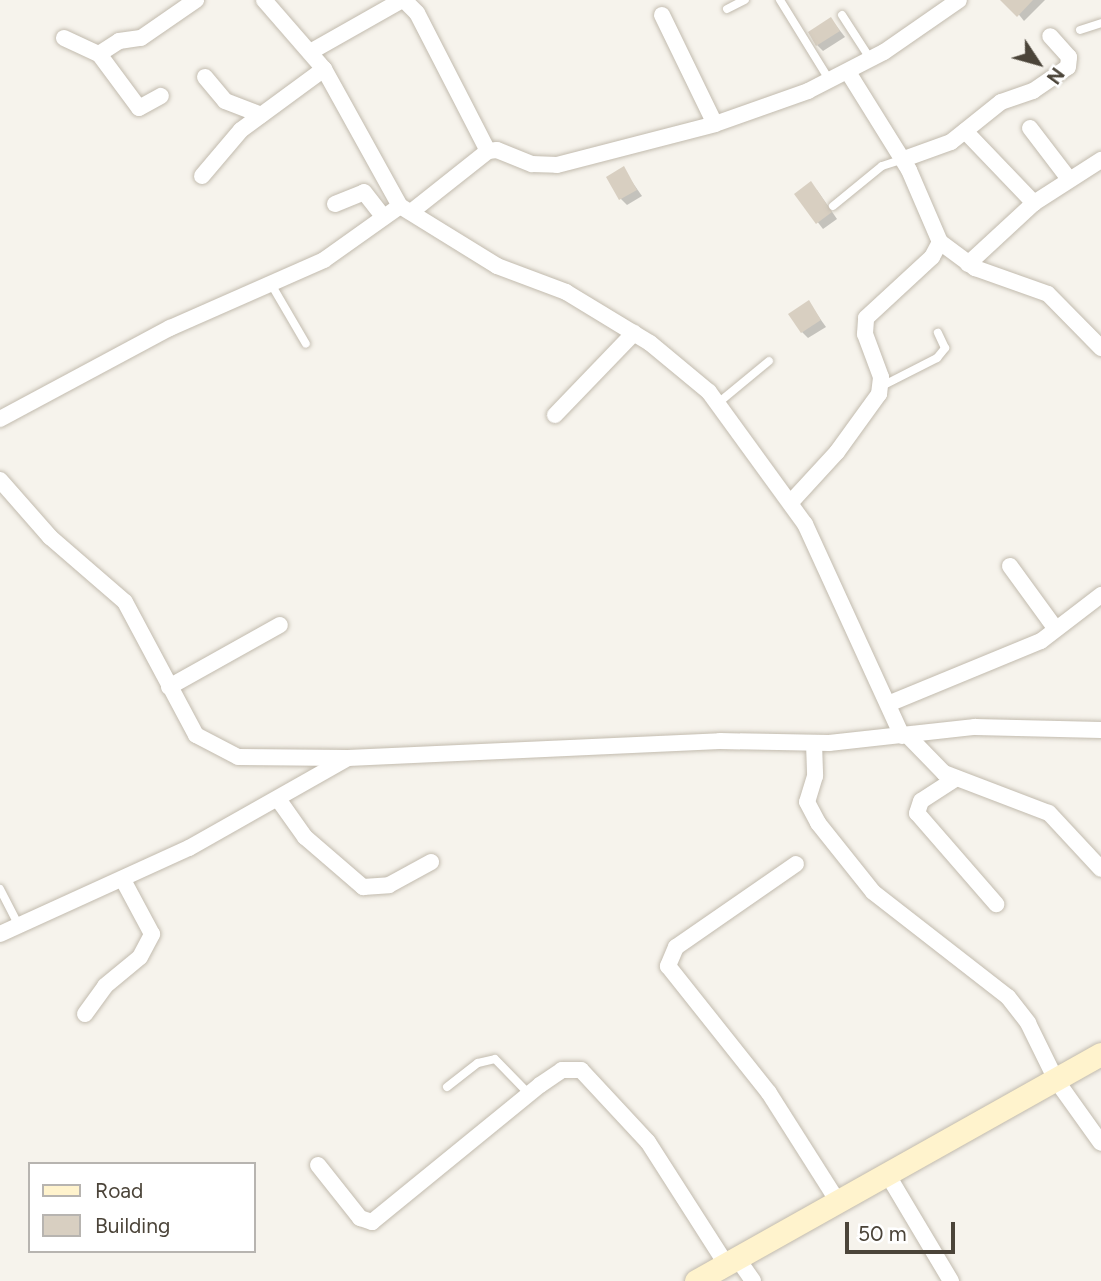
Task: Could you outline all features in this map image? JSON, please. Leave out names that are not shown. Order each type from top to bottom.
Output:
[{"type":"main road","points":[[696,1281],[886,1172],[1101,1054]]},
{"type":"street","points":[[99,54],[119,41],[141,38],[196,0]]},
{"type":"street","points":[[264,0],[312,51],[405,209],[488,261],[552,284],[634,333],[683,368],[718,403],[792,501],[905,736],[955,779],[1019,798],[1049,813],[1101,869]]},
{"type":"street","points":[[0,419],[170,328],[338,251],[382,215],[405,209],[488,151],[497,150],[532,164],[557,165],[715,124],[848,72],[871,60],[959,0]]},
{"type":"street","points":[[312,51],[408,1],[488,151]]},
{"type":"street","points":[[662,15],[715,124]]},
{"type":"street","points":[[904,159],[944,145],[1001,102],[1033,91],[1068,67],[1069,57],[1050,36]]},
{"type":"street","points":[[64,38],[99,54],[139,108],[161,96]]},
{"type":"street","points":[[202,176],[241,130],[324,69]]},
{"type":"street","points":[[848,72],[904,159],[940,242],[968,264],[1048,294],[1101,348]]},
{"type":"street","points":[[205,77],[225,102],[261,115]]},
{"type":"street","points":[[1030,128],[1069,179]]},
{"type":"street","points":[[965,131],[1034,203]]},
{"type":"street","points":[[968,264],[1034,203],[1101,160]]},
{"type":"street","points":[[335,204],[364,192],[382,215]]},
{"type":"street","points":[[792,501],[837,452],[882,386],[865,334],[866,318],[932,257],[940,242]]},
{"type":"street","points":[[555,415],[634,333]]},
{"type":"street","points":[[0,480],[50,537],[125,602],[196,735],[238,757],[348,758],[720,741],[814,743],[975,727],[1101,730]]},
{"type":"street","points":[[1010,566],[1055,628]]},
{"type":"street","points":[[888,704],[1033,645],[1101,595]]},
{"type":"street","points":[[169,687],[280,625]]},
{"type":"street","points":[[814,743],[815,776],[807,802],[818,823],[873,892],[1008,997],[1028,1023],[1056,1080],[1101,1143]]},
{"type":"street","points":[[0,934],[122,880],[278,799],[348,758]]},
{"type":"street","points":[[955,779],[921,801],[917,813],[996,904]]},
{"type":"street","points":[[278,799],[305,837],[363,887],[389,885],[431,862]]},
{"type":"street","points":[[796,864],[676,947],[668,967],[769,1093],[837,1200]]},
{"type":"street","points":[[85,1014],[105,986],[140,957],[152,934],[122,880]]},
{"type":"street","points":[[318,1166],[360,1218],[372,1222],[529,1094],[562,1070],[581,1070],[592,1077],[648,1142],[732,1261],[753,1281]]},
{"type":"street","points":[[886,1172],[950,1281]]},
{"type":"lane","points":[[726,9],[745,0]]},
{"type":"lane","points":[[780,0],[830,80]]},
{"type":"lane","points":[[842,15],[871,60]]},
{"type":"lane","points":[[1080,30],[1101,23]]},
{"type":"lane","points":[[833,206],[882,166],[904,159]]},
{"type":"lane","points":[[271,284],[306,344]]},
{"type":"lane","points":[[882,386],[942,354],[945,348],[937,334]]},
{"type":"lane","points":[[718,403],[769,361]]},
{"type":"lane","points":[[0,889],[19,926]]},
{"type":"lane","points":[[447,1087],[478,1063],[495,1059],[529,1094]]},
{"type":"building","points":[[1000,0],[1033,0],[1017,17]]},
{"type":"building","points":[[831,17],[840,31],[816,46],[808,32]]},
{"type":"building","points":[[624,166],[637,190],[619,200],[606,177]]},
{"type":"building","points":[[811,181],[832,212],[816,224],[794,194]]},
{"type":"building","points":[[809,300],[821,320],[801,333],[788,314]]}]
